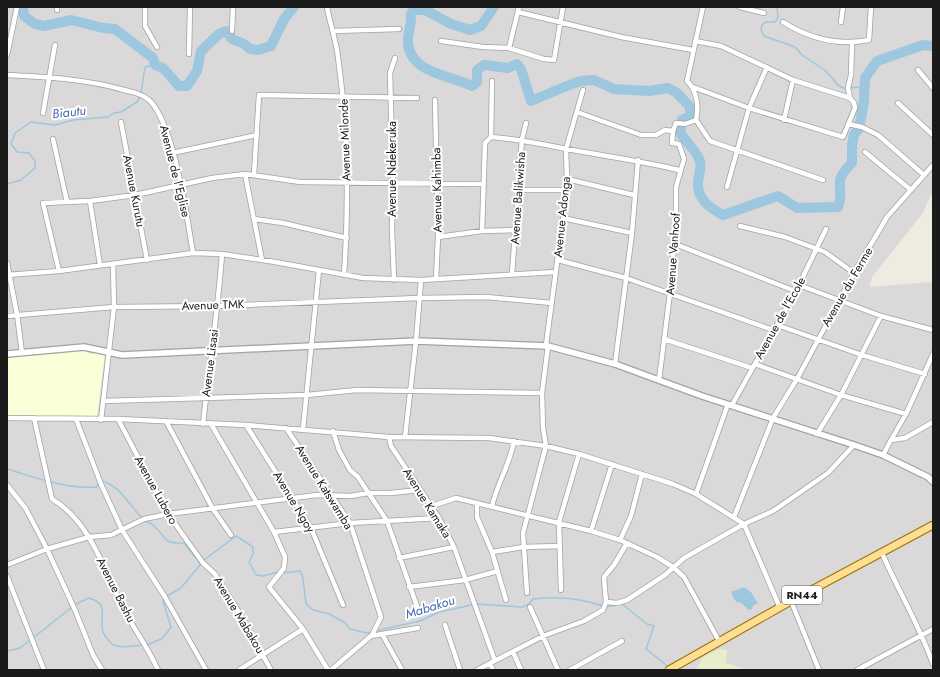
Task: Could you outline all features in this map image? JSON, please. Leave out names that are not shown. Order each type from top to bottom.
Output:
[{"type":"main road","name":"RN44","points":[[671,669],[790,601],[933,525]]},
{"type":"street","points":[[7,55],[17,7]]},
{"type":"street","points":[[145,7],[145,26],[157,47]]},
{"type":"street","points":[[189,54],[190,7]]},
{"type":"street","points":[[232,31],[233,7]]},
{"type":"street","name":"Avenue Milonde","points":[[327,7],[338,55],[343,96],[347,183],[347,238],[344,275]]},
{"type":"street","points":[[441,41],[483,47],[509,48],[544,59],[554,60],[563,7]]},
{"type":"street","points":[[703,7],[686,81],[693,86],[749,108],[843,137],[850,125],[855,108],[854,103],[850,98],[848,89],[851,75],[852,43]]},
{"type":"street","points":[[740,7],[764,13]]},
{"type":"street","points":[[841,22],[842,7]]},
{"type":"street","points":[[783,22],[811,37],[828,41],[852,43],[869,40],[871,7]]},
{"type":"street","points":[[509,48],[518,9],[561,22],[621,37],[693,50]]},
{"type":"street","points":[[332,32],[399,29]]},
{"type":"street","points":[[695,41],[721,46],[793,80],[850,98]]},
{"type":"street","points":[[43,114],[55,45]]},
{"type":"street","name":"Avenue Ndekeruka","points":[[394,280],[392,229],[392,98],[390,72],[395,58]]},
{"type":"street","points":[[727,187],[736,150],[749,108],[767,67]]},
{"type":"street","points":[[918,70],[933,88]]},
{"type":"street","points":[[7,75],[50,77]]},
{"type":"street","name":"Avenue de l'Eglise","points":[[50,77],[99,82],[143,96],[149,100],[162,120],[172,153],[181,186],[193,253]]},
{"type":"street","points":[[784,120],[793,80]]},
{"type":"street","points":[[482,231],[485,143],[491,137],[492,81]]},
{"type":"street","points":[[693,86],[698,111],[696,120],[710,141],[822,180]]},
{"type":"street","name":"Avenue Adonga","points":[[546,446],[543,428],[542,392],[563,218],[566,178],[566,149],[583,90]]},
{"type":"street","points":[[254,174],[259,95],[417,98]]},
{"type":"street","name":"Avenue Kahimba","points":[[435,100],[438,237],[436,279]]},
{"type":"street","points":[[898,103],[933,135]]},
{"type":"street","points":[[577,112],[641,135],[656,135],[665,130],[673,131],[678,123],[685,124],[696,120]]},
{"type":"street","name":"Avenue Kurutu","points":[[121,122],[147,260]]},
{"type":"street","name":"Avenue Balikwisha","points":[[512,274],[522,139],[526,123]]},
{"type":"street","points":[[850,125],[862,127],[878,135],[924,175]]},
{"type":"street","name":"Avenue Vanhoof","points":[[658,380],[675,244],[676,187],[679,170],[684,159],[679,144],[672,143],[673,131]]},
{"type":"street","points":[[172,153],[257,135]]},
{"type":"street","points":[[491,137],[522,139],[566,149],[638,160],[679,170]]},
{"type":"street","points":[[53,139],[67,202]]},
{"type":"street","points":[[865,152],[911,190]]},
{"type":"street","points":[[615,364],[632,233],[638,160]]},
{"type":"street","name":"Avenue du Ferme","points":[[734,517],[774,418],[797,379],[854,273],[887,217],[933,165]]},
{"type":"street","points":[[59,271],[42,203],[90,201],[135,195],[212,178],[245,174],[254,174],[300,182],[483,184]]},
{"type":"street","points":[[245,174],[262,260]]},
{"type":"street","points":[[566,178],[634,195]]},
{"type":"street","points":[[519,190],[565,190]]},
{"type":"street","points":[[90,201],[100,265]]},
{"type":"street","points":[[563,218],[632,233]]},
{"type":"street","points":[[254,219],[283,223],[347,238]]},
{"type":"street","points":[[740,226],[785,237],[825,252],[854,273]]},
{"type":"street","name":"Avenue de l'Ecole","points":[[696,494],[730,404],[799,285],[826,229]]},
{"type":"street","points":[[438,237],[482,231],[516,230]]},
{"type":"street","points":[[675,244],[795,291]]},
{"type":"street","points":[[8,275],[59,271],[193,253],[222,254],[344,275],[394,280],[421,280],[556,272]]},
{"type":"street","name":"Avenue Lisasi","points":[[203,424],[210,350],[218,306],[222,254]]},
{"type":"street","points":[[558,260],[626,278],[773,330]]},
{"type":"street","points":[[7,263],[8,275],[17,314],[22,353]]},
{"type":"street","points":[[101,420],[114,307],[113,264]]},
{"type":"street","points":[[313,346],[320,270]]},
{"type":"street","points":[[405,437],[409,389],[416,341],[421,280]]},
{"type":"street","points":[[799,285],[882,316],[933,330]]},
{"type":"street","name":"Avenue TMK","points":[[7,316],[114,307],[218,306],[419,298],[486,297],[552,303]]},
{"type":"street","points":[[817,434],[841,395],[882,316]]},
{"type":"street","points":[[776,325],[862,356],[925,374]]},
{"type":"street","points":[[664,339],[906,414]]},
{"type":"street","points":[[7,354],[84,346],[122,355],[416,341],[547,345],[615,364],[817,434],[854,445],[882,455],[928,477],[933,482]]},
{"type":"street","name":"Avenue Katswamba","points":[[303,430],[313,346]]},
{"type":"street","points":[[882,455],[906,414],[933,354]]},
{"type":"street","points":[[103,401],[307,395],[357,390],[409,389],[542,392]]},
{"type":"street","points":[[7,418],[118,419],[246,425],[333,431],[389,437],[489,438],[546,446],[579,454],[673,484],[696,494],[744,524],[780,608]]},
{"type":"street","name":"Avenue Bashu","points":[[34,418],[52,499],[65,507],[89,537],[128,617],[148,648],[158,670]]},
{"type":"street","points":[[76,419],[100,482],[122,530],[165,597],[206,670]]},
{"type":"street","name":"Avenue Lubero","points":[[118,419],[168,514],[203,563]]},
{"type":"street","points":[[166,421],[213,509],[231,535]]},
{"type":"street","points":[[891,440],[905,438],[933,422]]},
{"type":"street","points":[[211,424],[274,532],[285,557],[284,568],[269,587],[303,629],[330,670],[371,636],[418,628]]},
{"type":"street","name":"Avenue Ngoy","points":[[246,425],[311,528],[343,605]]},
{"type":"street","name":"Avenue Katswamba","points":[[286,428],[350,524],[381,617],[371,636]]},
{"type":"street","points":[[333,431],[339,450],[350,470],[358,477],[387,521],[419,612]]},
{"type":"street","name":"Avenue Kamaka","points":[[389,437],[391,446],[440,518],[454,547],[470,593],[476,604],[495,661]]},
{"type":"street","points":[[492,506],[512,453],[514,441]]},
{"type":"street","points":[[606,603],[617,603],[627,600],[665,576],[684,558],[744,524],[774,511],[828,473],[854,445]]},
{"type":"street","points":[[527,593],[523,533],[546,446]]},
{"type":"street","points":[[561,590],[559,522],[579,454]]},
{"type":"street","points":[[591,531],[612,464]]},
{"type":"street","points":[[620,540],[631,516],[642,474]]},
{"type":"street","points":[[7,485],[26,509],[47,549],[75,610],[93,655],[102,670]]},
{"type":"street","points":[[7,565],[47,549],[89,537],[111,535],[143,519],[168,514],[317,495],[351,496],[368,493],[391,493],[420,490]]},
{"type":"street","points":[[432,506],[456,498],[492,506],[591,531],[620,540],[657,557],[673,567],[684,577],[719,641]]},
{"type":"street","points":[[477,503],[477,517],[492,552],[506,600]]},
{"type":"street","points":[[274,532],[350,524],[440,518]]},
{"type":"street","points":[[477,670],[543,636],[584,621],[603,610],[606,603],[605,574],[614,565],[627,543]]},
{"type":"street","points":[[492,552],[523,547],[559,546]]},
{"type":"street","points":[[399,558],[454,547]]},
{"type":"street","points":[[882,553],[903,599],[923,635],[933,664]]},
{"type":"street","name":"Avenue Mabakou","points":[[203,563],[215,574],[237,609],[271,670]]},
{"type":"street","points":[[409,587],[465,580],[498,571]]},
{"type":"street","points":[[7,576],[32,643],[44,670]]},
{"type":"street","points":[[790,601],[819,670]]},
{"type":"street","points":[[530,607],[558,670]]},
{"type":"street","points":[[445,625],[460,670]]},
{"type":"street","points":[[239,670],[303,629]]},
{"type":"street","points":[[857,670],[933,629]]},
{"type":"street","points":[[382,634],[402,670]]},
{"type":"street","points":[[570,670],[622,640]]},
{"type":"street","points":[[513,652],[521,670]]},
{"type":"street","points":[[490,663],[493,670]]},
{"type":"shaded area","points":[[7,7],[933,7],[932,193],[922,214],[872,277],[869,287],[930,282],[933,284],[933,670],[748,670],[703,657],[696,670],[7,670]],"holes":[[[744,587],[751,592],[757,600],[753,606],[748,607],[744,606],[731,593]]]},
{"type":"shaded area","points":[[85,349],[88,353],[93,354],[97,351],[105,354],[97,418],[7,417],[7,358]]},
{"type":"shaded area","points":[[720,649],[727,650],[726,663],[748,670],[696,670],[703,657]]},
{"type":"water","points":[[744,587],[751,592],[758,603],[749,610],[734,599],[731,592]]},
{"type":"waterway","points":[[23,7],[24,16],[35,24],[44,26],[71,20],[103,28],[115,29],[153,58],[155,65],[163,68],[179,86],[187,86],[197,71],[201,51],[219,34],[226,31],[232,39],[244,44],[250,49],[258,50],[271,46],[284,19],[294,7]]},
{"type":"waterway","points":[[494,7],[481,26],[470,30],[451,24],[425,10],[414,10],[411,14],[408,40],[411,54],[424,68],[472,86],[477,82],[477,70],[484,65],[508,68],[517,64],[521,69],[531,101],[581,81],[594,80],[614,89],[649,91],[668,88],[677,93],[690,107],[690,116],[682,120],[680,133],[694,150],[700,161],[701,167],[698,183],[700,194],[709,206],[723,215],[778,196],[797,208],[838,207],[840,200],[840,181],[845,170],[852,163],[852,146],[854,134],[859,129],[864,101],[865,78],[877,61],[923,45],[933,46]]},
{"type":"waterway","points":[[777,7],[778,18],[775,22],[766,22],[762,25],[761,30],[764,36],[795,47],[802,55],[826,71],[839,86],[846,89]]},
{"type":"waterway","name":"Biautu","points":[[141,93],[145,67],[155,65]]},
{"type":"waterway","points":[[850,88],[858,87],[865,91]]},
{"type":"waterway","name":"Biautu","points":[[7,184],[21,180],[35,168],[35,161],[29,153],[17,152],[11,144],[15,133],[31,122],[55,125],[73,120],[108,117],[114,113],[121,112],[137,102],[140,97]]},
{"type":"waterway","points":[[7,469],[62,485],[96,487],[99,484]]},
{"type":"waterway","points":[[101,481],[113,486],[119,491],[142,518]]},
{"type":"waterway","points":[[144,521],[153,525],[167,541],[184,543],[200,563]]},
{"type":"waterway","points":[[147,645],[163,638],[171,627],[163,601],[165,597],[181,588],[204,560],[236,536],[253,547],[253,554],[249,562],[256,575],[263,576],[278,572]]},
{"type":"waterway","name":"Mabakou","points":[[282,573],[300,571],[303,578],[306,604],[313,610],[329,614],[344,622],[350,629],[367,633],[371,632]]},
{"type":"waterway","points":[[33,638],[76,604],[89,598],[96,601],[102,607],[103,632],[113,645],[122,647],[143,645]]},
{"type":"waterway","name":"Mabakou","points":[[375,631],[420,621],[439,612],[476,604],[522,607],[529,604],[533,599],[560,598],[577,599],[603,606]]},
{"type":"waterway","name":"Mabakou","points":[[622,604],[647,624],[654,626],[646,649],[670,668]]},
{"type":"waterway","name":"Mabakou","points":[[606,607],[616,605]]},
{"type":"waterway","points":[[7,651],[20,648],[30,640]]}]
